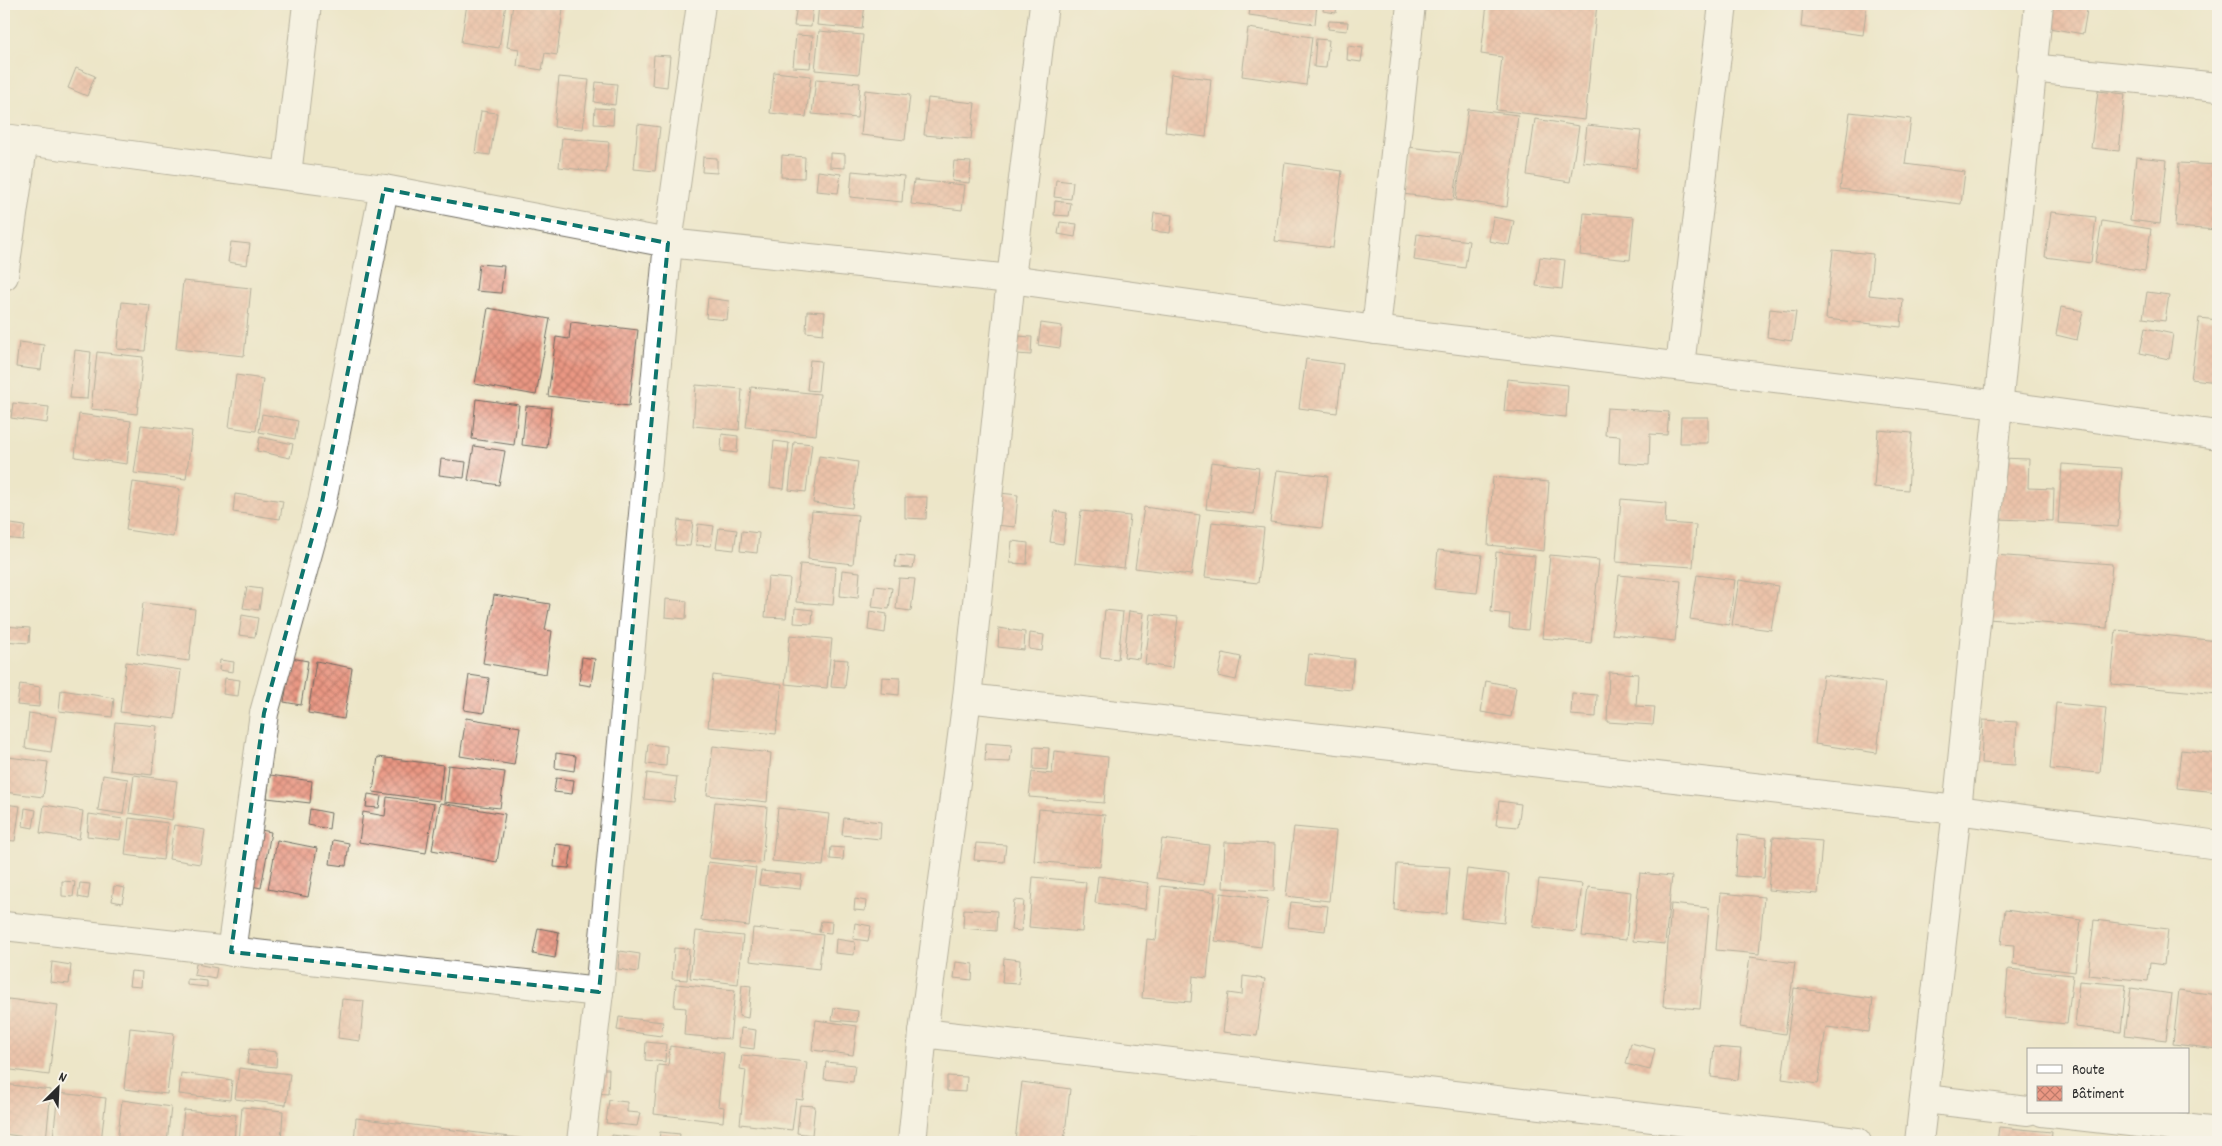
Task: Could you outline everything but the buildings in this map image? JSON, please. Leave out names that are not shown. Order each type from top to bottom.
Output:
[{"type":"street","points":[[286,175],[307,4]]},
{"type":"street","points":[[580,1142],[599,992],[668,243],[701,4]]},
{"type":"street","points":[[912,1142],[923,1033],[967,698],[1011,279],[1044,4]]},
{"type":"street","points":[[1376,330],[1411,4]]},
{"type":"street","points":[[1680,366],[1723,4]]},
{"type":"street","points":[[1919,1142],[1957,810],[2039,4]]},
{"type":"street","points":[[2031,68],[2218,86]]},
{"type":"street","points":[[4,276],[14,139],[384,189],[668,243],[1011,279],[1376,330],[1999,405],[2218,435]]},
{"type":"street","points":[[231,952],[264,713],[322,502],[384,189]]},
{"type":"street","points":[[967,698],[1957,810],[2218,845]]},
{"type":"street","points":[[4,926],[599,992]]},
{"type":"street","points":[[923,1033],[1857,1142]]},
{"type":"street","points":[[1925,1099],[2027,1111]]},
{"type":"street","points":[[2060,1114],[2218,1132]]},
{"type":"highlighted area","points":[[384,189],[668,243],[599,992],[231,952],[264,713],[322,502]]}]
